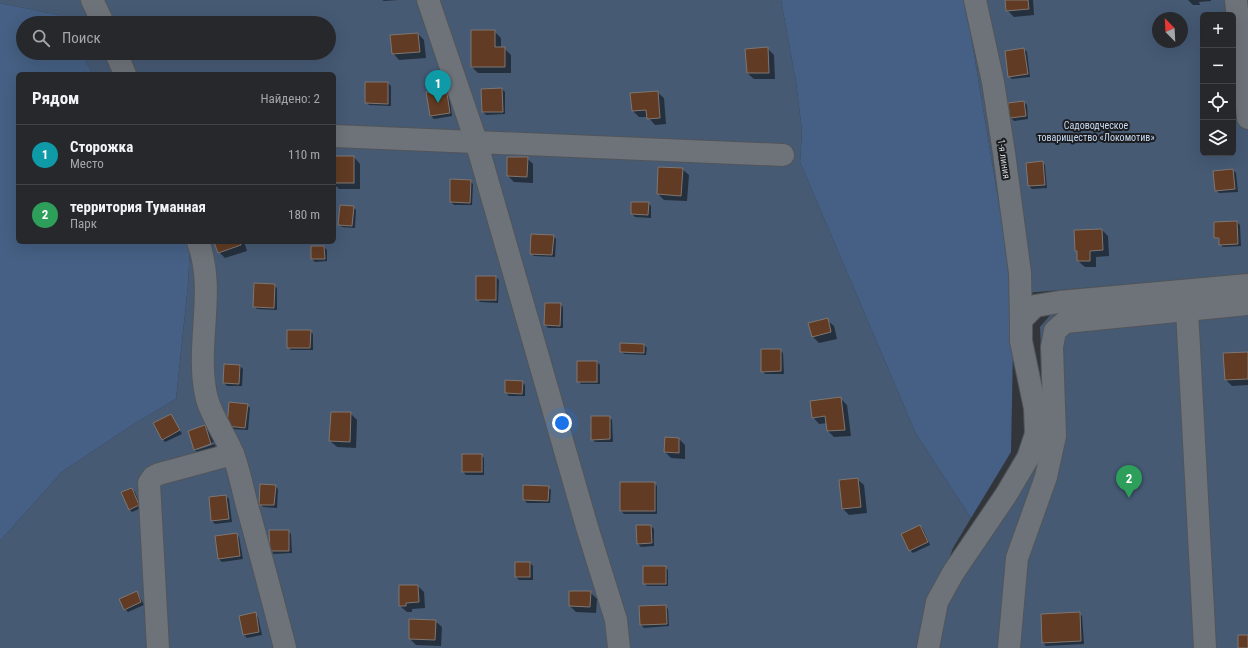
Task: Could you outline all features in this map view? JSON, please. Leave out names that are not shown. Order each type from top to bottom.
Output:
[{"type":"street","points":[[92,0],[99,16]]},
{"type":"street","points":[[428,0],[476,141],[587,527],[616,620],[619,648]]},
{"type":"street","name":"1-я линия","points":[[928,648],[937,602],[953,573],[1006,495],[1028,458],[1036,434],[1035,408],[1021,341],[1020,273],[1009,190],[993,82],[975,0]]},
{"type":"street","points":[[1236,0],[1248,118]]},
{"type":"street","points":[[119,60],[124,72]]},
{"type":"street","points":[[336,136],[782,155]]},
{"type":"street","points":[[199,244],[203,256],[206,274],[203,366],[207,399],[218,427],[233,454],[284,648]]},
{"type":"street","points":[[1021,320],[1035,306],[1059,302],[1248,286]]},
{"type":"street","points":[[1009,648],[1017,558],[1046,478],[1054,436],[1052,347],[1054,331],[1065,322],[1248,304]]},
{"type":"street","points":[[1187,310],[1205,648]]},
{"type":"street","points":[[158,648],[149,484],[153,477],[159,474],[233,454]]},
{"type":"green space","points":[[0,0],[781,0],[796,82],[802,131],[800,162],[916,434],[971,518],[953,548],[927,618],[921,648],[0,648],[0,541],[62,472],[134,424],[176,399],[188,285],[189,244],[336,244],[336,72],[92,72],[85,60],[336,60],[336,16],[60,16],[0,3]]},
{"type":"green space","name":"Садоводческое товарищество «Локомотив»","points":[[965,0],[1248,0],[1248,274],[1014,294]]},
{"type":"green space","points":[[1248,293],[1248,648],[932,648],[939,615],[1045,442],[1040,327],[1052,313]]},
{"type":"shaded area","points":[[781,0],[965,0],[1014,294],[1011,452],[971,518],[916,434],[800,162],[802,131],[796,82]]},
{"type":"shaded area","points":[[0,3],[60,16],[16,16],[16,60],[85,60],[92,72],[16,72],[16,244],[189,244],[190,246],[188,285],[176,399],[134,424],[62,472],[0,541]]},
{"type":"building","points":[[1005,0],[1028,0],[1029,9],[1006,11]]},
{"type":"building","points":[[471,30],[495,30],[495,47],[505,47],[505,67],[471,67]]},
{"type":"building","points":[[418,33],[420,52],[392,54],[390,35]]},
{"type":"building","points":[[768,47],[769,73],[747,73],[745,49]]},
{"type":"building","points":[[1024,48],[1028,74],[1008,77],[1005,51]]},
{"type":"building","points":[[445,80],[450,113],[430,116],[426,92],[430,92],[429,82]]},
{"type":"building","points":[[365,82],[388,82],[388,104],[365,103]]},
{"type":"building","points":[[502,88],[503,112],[482,112],[481,89]]},
{"type":"building","points":[[658,91],[660,118],[647,119],[646,110],[632,111],[630,93]]},
{"type":"building","points":[[1024,101],[1026,116],[1010,118],[1008,103]]},
{"type":"building","points":[[336,156],[354,156],[354,183],[336,183]]},
{"type":"building","points":[[507,157],[528,157],[527,177],[507,176]]},
{"type":"building","points":[[1043,161],[1045,185],[1028,186],[1026,163]]},
{"type":"building","points":[[658,167],[683,168],[681,196],[657,194]]},
{"type":"building","points":[[1233,169],[1235,189],[1215,191],[1213,171]]},
{"type":"building","points":[[450,179],[471,180],[470,203],[450,202]]},
{"type":"building","points":[[631,202],[649,202],[648,215],[631,214]]},
{"type":"building","points":[[340,205],[354,206],[352,226],[338,225]]},
{"type":"building","points":[[1237,221],[1238,244],[1219,245],[1219,238],[1214,238],[1214,222]]},
{"type":"building","points":[[1102,229],[1103,250],[1090,251],[1090,261],[1077,261],[1074,230]]},
{"type":"building","points":[[531,234],[554,235],[552,255],[530,254]]},
{"type":"building","points":[[215,244],[241,244],[241,245],[218,253]]},
{"type":"building","points":[[311,246],[324,246],[325,259],[311,259]]},
{"type":"building","points":[[476,276],[496,276],[496,300],[476,300]]},
{"type":"building","points":[[254,283],[275,284],[274,308],[253,307]]},
{"type":"building","points":[[545,303],[561,303],[560,326],[544,325]]},
{"type":"building","points":[[828,318],[831,332],[812,337],[808,323]]},
{"type":"building","points":[[287,330],[311,330],[310,348],[287,348]]},
{"type":"building","points":[[620,343],[644,344],[644,353],[620,352]]},
{"type":"building","points":[[761,349],[781,349],[781,371],[761,372]]},
{"type":"building","points":[[1248,352],[1248,379],[1225,380],[1223,353]]},
{"type":"building","points":[[577,361],[597,361],[597,382],[577,382]]},
{"type":"building","points":[[224,364],[240,365],[239,384],[223,383]]},
{"type":"building","points":[[505,380],[523,381],[522,394],[505,393]]},
{"type":"building","points":[[841,397],[845,430],[827,431],[825,416],[812,418],[810,401]]},
{"type":"building","points":[[229,402],[248,404],[245,428],[227,426]]},
{"type":"building","points":[[331,412],[351,412],[350,442],[329,441]]},
{"type":"building","points":[[171,414],[180,430],[162,440],[153,423]]},
{"type":"building","points":[[591,416],[610,416],[610,439],[591,440]]},
{"type":"building","points":[[205,425],[211,444],[194,450],[188,431]]},
{"type":"building","points":[[665,437],[679,438],[679,453],[664,452]]},
{"type":"building","points":[[462,454],[482,454],[482,472],[462,472]]},
{"type":"building","points":[[858,478],[861,507],[842,509],[839,480]]},
{"type":"building","points":[[620,482],[655,482],[655,511],[620,511]]},
{"type":"building","points":[[260,484],[276,485],[274,505],[259,505]]},
{"type":"building","points":[[523,485],[549,486],[548,501],[523,500]]},
{"type":"building","points":[[132,488],[139,505],[129,510],[121,492]]},
{"type":"building","points":[[226,495],[229,519],[211,521],[209,497]]},
{"type":"building","points":[[636,525],[651,525],[652,543],[637,544]]},
{"type":"building","points":[[920,525],[928,542],[909,551],[901,534]]},
{"type":"building","points":[[269,530],[289,530],[289,551],[270,551]]},
{"type":"building","points":[[237,533],[240,556],[218,559],[215,536]]},
{"type":"building","points":[[515,562],[530,562],[530,577],[515,577]]},
{"type":"building","points":[[643,566],[666,566],[666,584],[643,584]]},
{"type":"building","points":[[399,585],[418,585],[419,602],[406,603],[406,606],[399,606]]},
{"type":"building","points":[[137,591],[141,602],[124,610],[119,599]]},
{"type":"building","points":[[569,591],[591,591],[590,607],[569,606]]},
{"type":"building","points":[[666,605],[667,624],[640,625],[639,606]]},
{"type":"building","points":[[256,612],[259,632],[243,635],[239,616]]},
{"type":"building","points":[[1080,612],[1081,641],[1042,643],[1041,614]]},
{"type":"building","points":[[409,619],[436,620],[435,640],[409,639]]},
{"type":"building","points":[[1238,635],[1248,635],[1248,648],[1238,648]]},
{"type":"place","name":"Сторожка","points":[[438,103]]},
{"type":"place","name":"территория Туманная","points":[[1129,498]]}]
